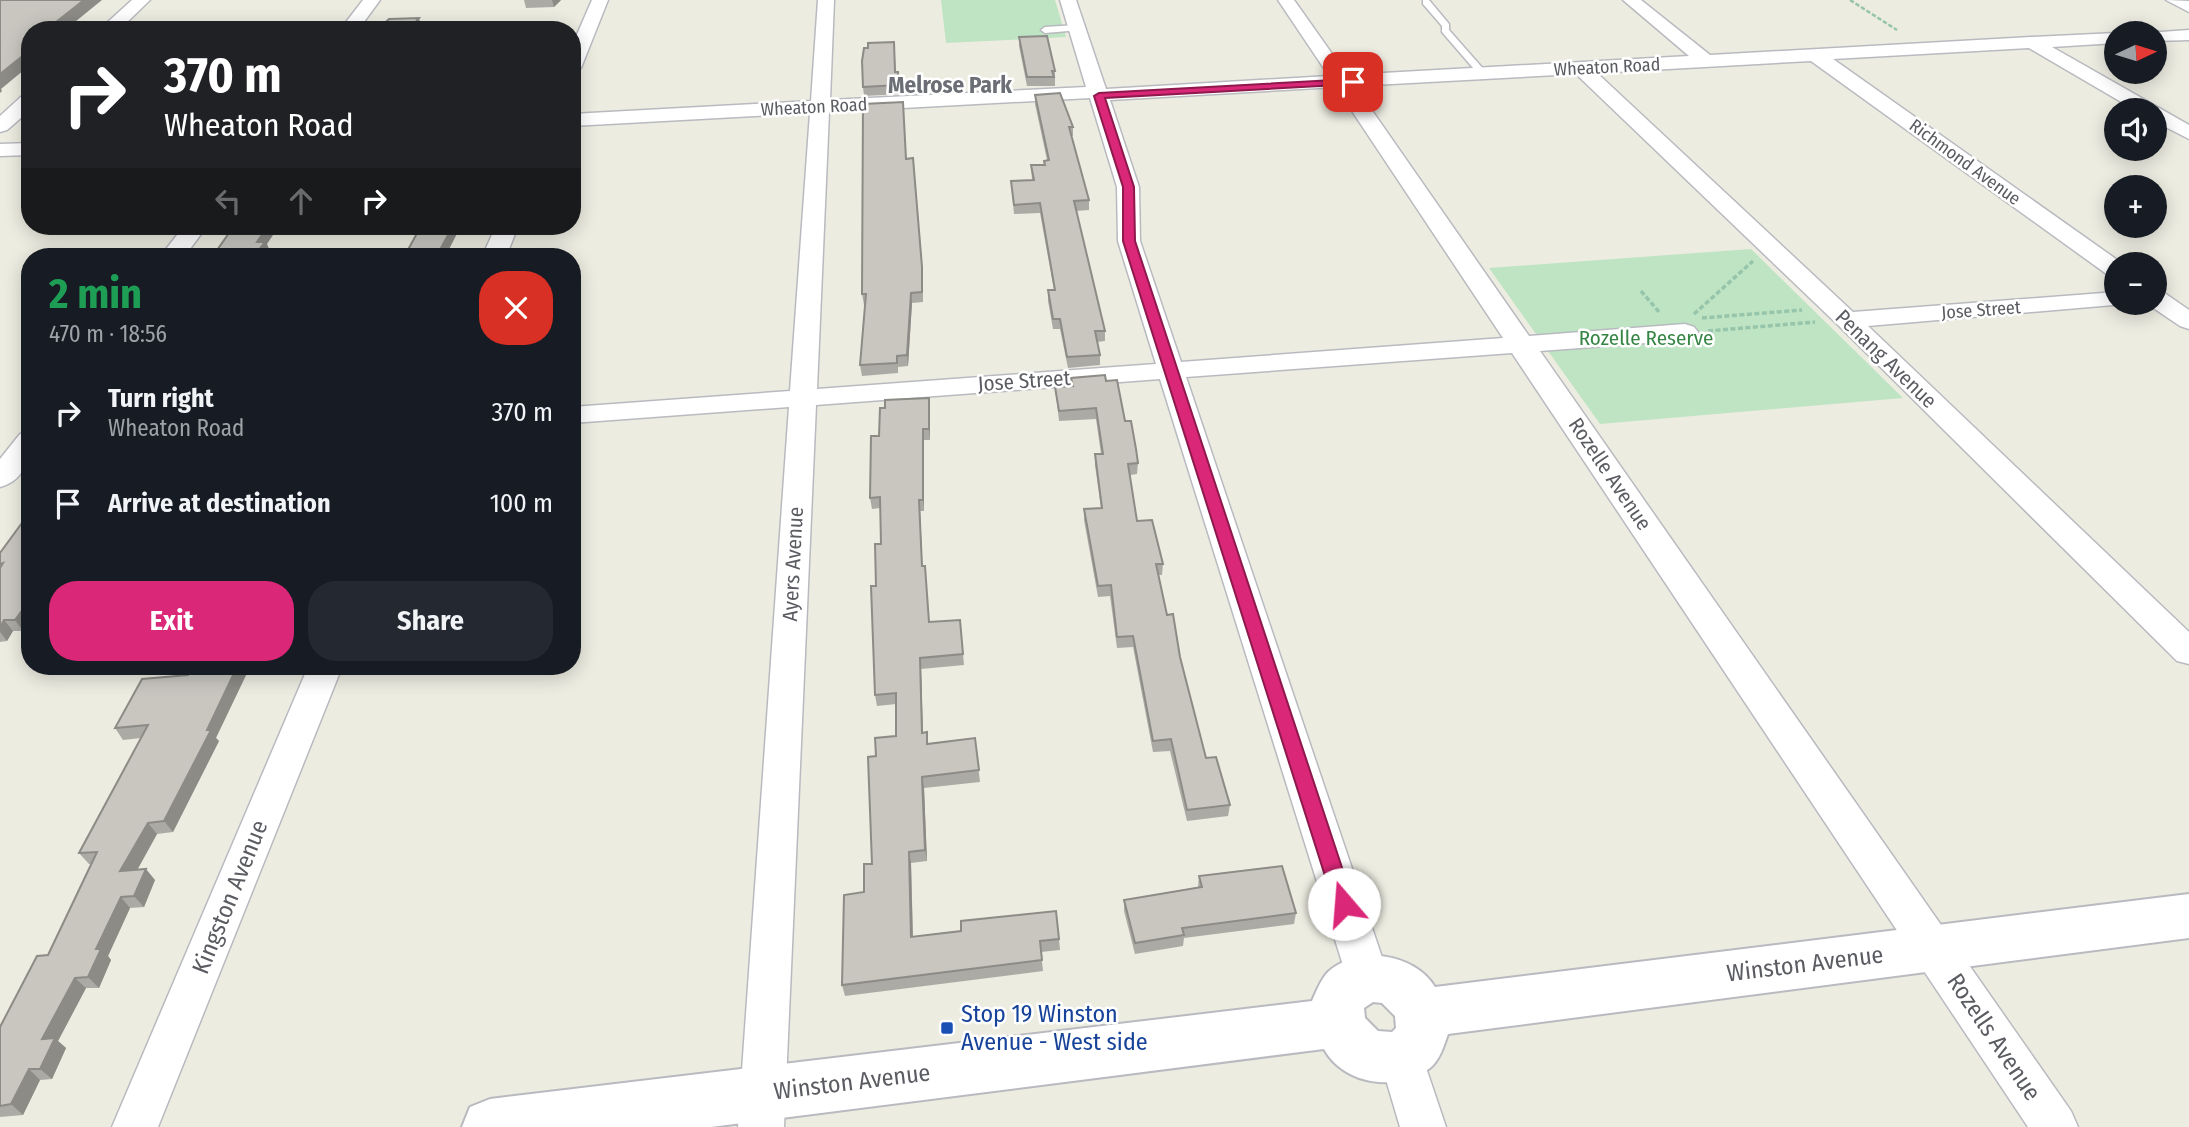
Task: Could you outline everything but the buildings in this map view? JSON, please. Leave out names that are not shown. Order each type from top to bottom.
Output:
[{"type":"street","points":[[118,21],[142,0]]},
{"type":"street","points":[[356,21],[372,0]]},
{"type":"street","points":[[581,46],[600,0]]},
{"type":"street","name":"Ayers Avenue","points":[[762,1110],[826,0]]},
{"type":"street","points":[[1068,0],[1128,187],[1129,241],[1368,978]]},
{"type":"street","name":"Rozelle Avenue","points":[[1286,0],[1934,948]]},
{"type":"street","points":[[1631,0],[1707,62]]},
{"type":"street","points":[[2174,0],[2189,7]]},
{"type":"street","points":[[2167,36],[2189,35]]},
{"type":"street","name":"Wheaton Road","points":[[581,120],[1342,82],[2104,39]]},
{"type":"street","points":[[2031,42],[2128,98]]},
{"type":"street","name":"Richmond Avenue","points":[[1815,55],[2104,261]]},
{"type":"street","name":"Penang Avenue","points":[[1581,68],[2189,652]]},
{"type":"street","points":[[0,125],[21,107]]},
{"type":"street","points":[[2167,120],[2189,133]]},
{"type":"street","points":[[0,150],[21,149]]},
{"type":"street","points":[[2167,296],[2189,294]]},
{"type":"street","name":"Jose Street","points":[[1840,314],[2104,300]]},
{"type":"street","points":[[2167,306],[2189,321]]},
{"type":"street","name":"Jose Street","points":[[581,414],[1521,345],[1675,327]]},
{"type":"street","name":"Kingston Avenue","points":[[135,1127],[322,675]]},
{"type":"street","name":"Winston Avenue","points":[[1411,1034],[1934,948],[2189,916]]},
{"type":"street","name":"Rozells Avenue","points":[[1934,948],[2055,1127]]},
{"type":"street","points":[[1411,1034],[1386,1058],[1369,1055],[1354,1047],[1343,1035],[1338,1023],[1336,1009],[1343,992],[1352,983],[1368,978],[1383,979],[1399,985],[1411,995],[1411,1034],[1423,1127]]},
{"type":"street","name":"Winston Avenue","points":[[491,1127],[762,1110],[1338,1023]]},
{"type":"lane","points":[[1426,2],[1446,26],[1445,30],[1483,74]]},
{"type":"lane","points":[[1045,30],[1077,28]]},
{"type":"path","points":[[1850,0],[1924,48]]},
{"type":"path","points":[[1769,246],[1689,319],[1840,314]]},
{"type":"path","points":[[1641,291],[1675,327],[1840,314]]},
{"type":"green space","points":[[941,0],[1055,0],[1066,37],[946,43]]},
{"type":"green space","name":"Rozelle Reserve","points":[[1751,249],[1903,398],[1600,424],[1489,268]]},
{"type":"place","name":"Stop 19 Winston Avenue - West side","points":[[947,1028]]},
{"type":"district","name":"Melrose Park","points":[[950,85]]},
{"type":"route","points":[[1344,904],[1129,241],[1128,187],[1099,96],[1353,82]]}]
